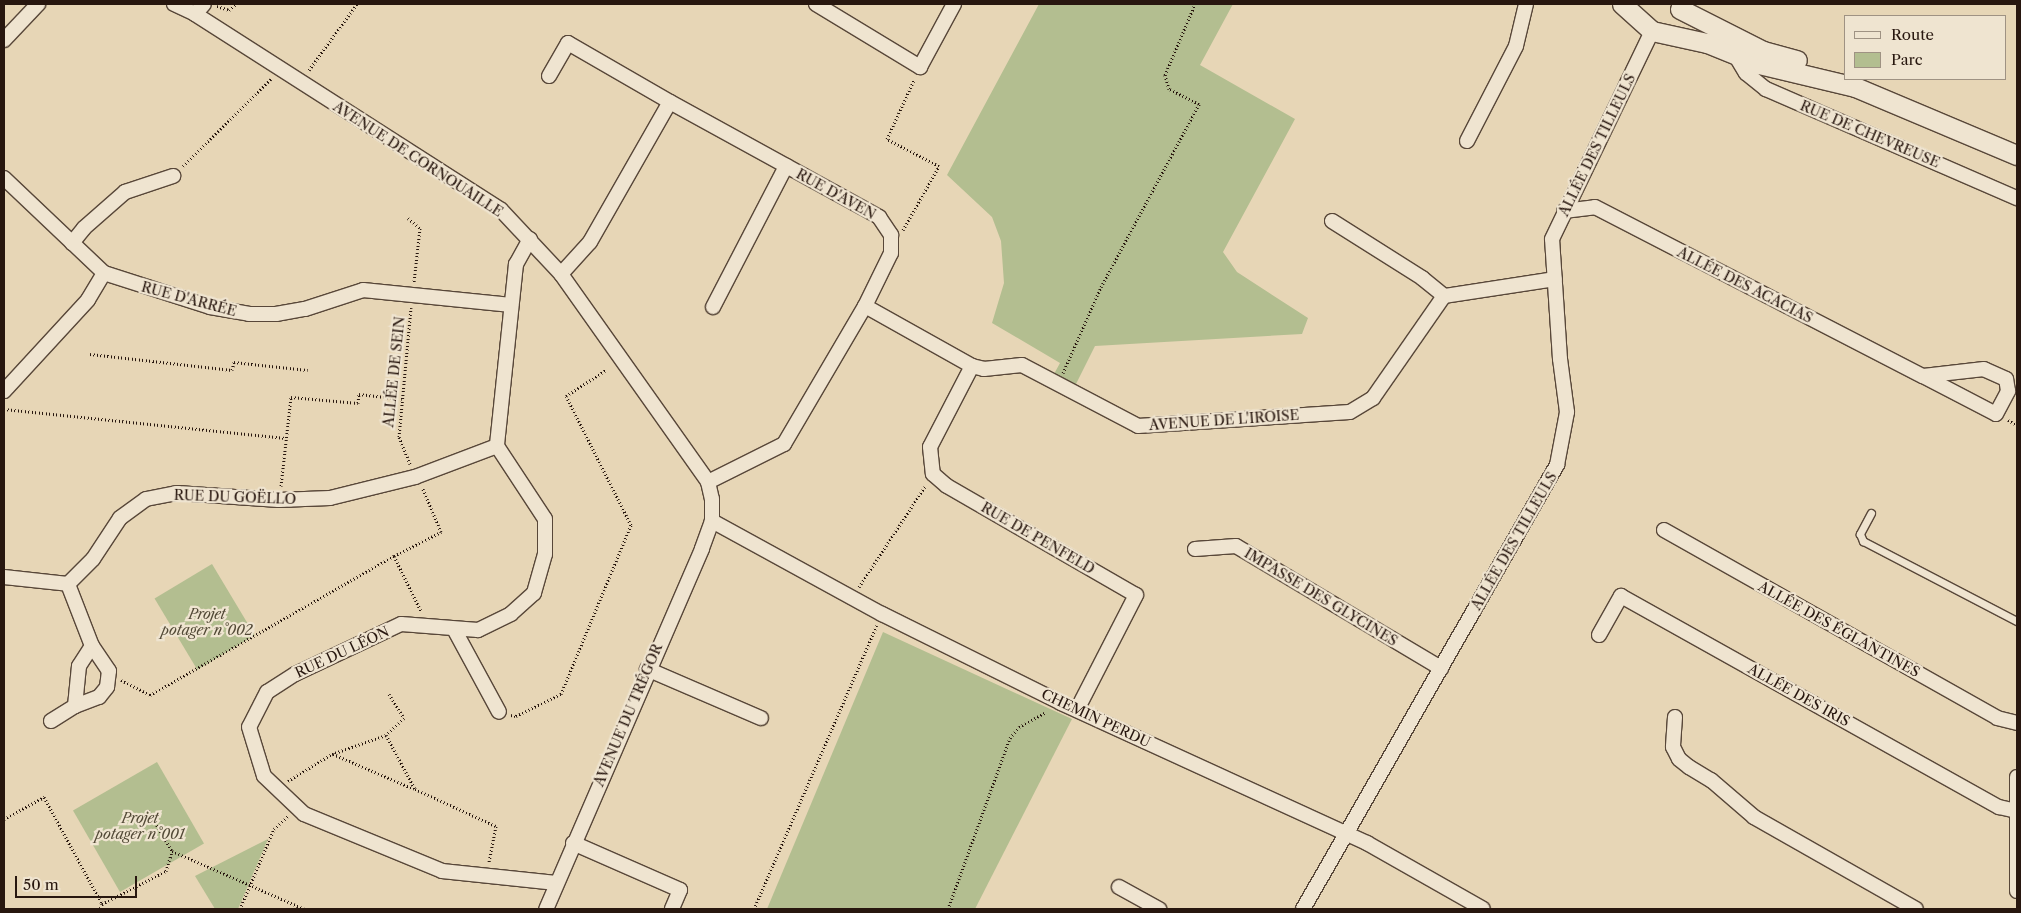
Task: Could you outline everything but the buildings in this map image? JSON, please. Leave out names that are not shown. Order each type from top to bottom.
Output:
[{"type":"street","points":[[4,40],[38,4]]},
{"type":"street","name":"AVENUE DE CORNOUAILLE","points":[[174,4],[200,9],[280,70],[501,210],[561,274],[708,482]]},
{"type":"street","points":[[816,4],[920,67],[954,4]]},
{"type":"street","points":[[1467,141],[1516,46],[1526,4]]},
{"type":"street","points":[[1622,4],[1639,10],[1658,32],[1707,43],[1759,64],[1855,87],[2017,155]]},
{"type":"street","points":[[1658,32],[1677,24],[1679,6],[1763,51],[1844,74]]},
{"type":"street","name":"ALLÉE DES TILLEULS","points":[[1303,909],[1557,465],[1567,412],[1552,240],[1564,211],[1658,32]]},
{"type":"street","name":"RUE D'AVEN","points":[[549,76],[568,43],[670,102],[879,217],[891,235]]},
{"type":"street","name":"RUE DE CHEVREUSE","points":[[1735,55],[1746,73],[1766,89],[2017,198]]},
{"type":"street","points":[[1857,80],[2017,147]]},
{"type":"street","points":[[561,274],[590,242],[670,102]]},
{"type":"street","points":[[713,307],[786,166]]},
{"type":"street","points":[[72,243],[84,228],[125,192],[173,176]]},
{"type":"street","points":[[4,178],[104,273],[88,300],[4,391]]},
{"type":"street","name":"ALLÉE DES ACACIAS","points":[[1564,211],[1595,207],[1996,414],[2008,391],[2006,380],[1984,369],[1923,376]]},
{"type":"street","points":[[1332,221],[1422,278],[1444,296],[1555,279]]},
{"type":"street","points":[[712,521],[712,499],[708,482],[784,444],[865,306],[892,253],[891,235]]},
{"type":"street","points":[[498,446],[516,264],[530,239]]},
{"type":"street","name":"RUE D'ARRÉE","points":[[104,273],[210,307],[249,314],[276,314],[306,309],[363,290],[511,306]]},
{"type":"street","name":"AVENUE DE L'IROISE","points":[[865,306],[972,366],[984,369],[1022,365],[1058,382],[1138,426],[1350,412],[1373,398],[1444,296]]},
{"type":"street","points":[[933,474],[930,447],[972,366]]},
{"type":"street","name":"RUE DU GOËLLO","points":[[68,584],[93,559],[120,518],[146,499],[176,493],[279,500],[338,496],[415,477],[498,446]]},
{"type":"street","name":"RUE DU LÉON","points":[[498,446],[545,519],[546,554],[542,575],[534,594],[511,614],[478,630],[401,624],[295,674],[267,692],[249,727],[264,776],[304,814],[442,871],[483,873],[556,884]]},
{"type":"street","name":"RUE DE PENFELD","points":[[933,474],[947,486],[1136,595],[1077,710]]},
{"type":"street","name":"CHEMIN PERDU","points":[[712,521],[882,614],[1061,703],[1346,833],[1463,895],[1483,909]]},
{"type":"street","name":"AVENUE DU TRÉGOR","points":[[546,909],[647,669],[712,521]]},
{"type":"street","name":"ALLÉE DES ÉGLANTINES","points":[[1664,530],[1998,718],[2017,723]]},
{"type":"street","name":"IMPASSE DES GLYCINES","points":[[1195,549],[1236,546],[1441,668]]},
{"type":"street","points":[[4,577],[68,584],[92,646],[109,671],[107,687],[99,696],[75,706],[51,721]]},
{"type":"street","name":"ALLÉE DES IRIS","points":[[1599,635],[1620,596],[2000,807],[2017,810]]},
{"type":"street","points":[[454,629],[499,712]]},
{"type":"street","points":[[75,706],[79,666],[92,646]]},
{"type":"street","points":[[647,669],[761,718]]},
{"type":"street","points":[[1675,717],[1673,747],[1679,759],[1689,767],[1711,780],[1754,817],[1916,909]]},
{"type":"street","points":[[2017,777],[2017,891]]},
{"type":"street","points":[[573,843],[680,890],[672,909]]},
{"type":"street","points":[[1119,888],[1159,909]]},
{"type":"lane","points":[[1871,513],[1860,534],[1863,541],[2017,621]]},
{"type":"path","points":[[210,4],[229,10],[236,4]]},
{"type":"path","points":[[299,82],[357,4]]},
{"type":"path","points":[[1058,382],[1101,287],[1199,104],[1170,89],[1165,75],[1196,4]]},
{"type":"path","points":[[891,235],[906,228],[939,166],[887,138],[920,67]]},
{"type":"path","points":[[173,176],[280,70]]},
{"type":"path","name":"ALLÉE DE SEIN","points":[[394,556],[442,532],[398,437],[420,228],[408,218]]},
{"type":"path","points":[[90,354],[232,370],[234,362],[308,370]]},
{"type":"path","points":[[499,712],[516,716],[560,694],[631,525],[566,396],[606,370]]},
{"type":"path","points":[[279,500],[291,397],[358,403],[359,394],[402,399]]},
{"type":"path","points":[[4,409],[286,438]]},
{"type":"path","points":[[852,598],[933,474]]},
{"type":"path","points":[[115,676],[150,696],[394,556],[423,614]]},
{"type":"path","points":[[754,909],[882,614]]},
{"type":"path","points":[[281,786],[332,754],[386,735],[404,718],[389,694]]},
{"type":"path","points":[[948,909],[1010,738],[1019,728],[1061,703]]},
{"type":"path","points":[[386,735],[415,789]]},
{"type":"path","points":[[332,754],[496,826],[490,861],[483,873]]},
{"type":"path","points":[[4,819],[44,797],[102,904]]},
{"type":"path","points":[[240,909],[274,828],[298,808]]},
{"type":"path","points":[[148,810],[172,850],[305,909]]},
{"type":"path","points":[[100,909],[102,904],[166,871],[172,850]]},
{"type":"green space","points":[[1039,4],[1233,4],[1200,65],[1295,119],[1223,252],[1237,272],[1308,318],[1302,334],[1095,346],[1075,386],[1054,374],[1060,363],[992,323],[1004,283],[1001,241],[992,217],[947,175]]},
{"type":"green space","name":"Projet potager n°002","points":[[212,564],[255,635],[197,670],[155,599]]},
{"type":"green space","points":[[883,632],[1072,719],[975,909],[767,909]]},
{"type":"green space","name":"Projet potager n°001","points":[[157,762],[204,843],[120,892],[73,810]]},
{"type":"green space","points":[[268,839],[238,909],[215,909],[195,876]]}]
